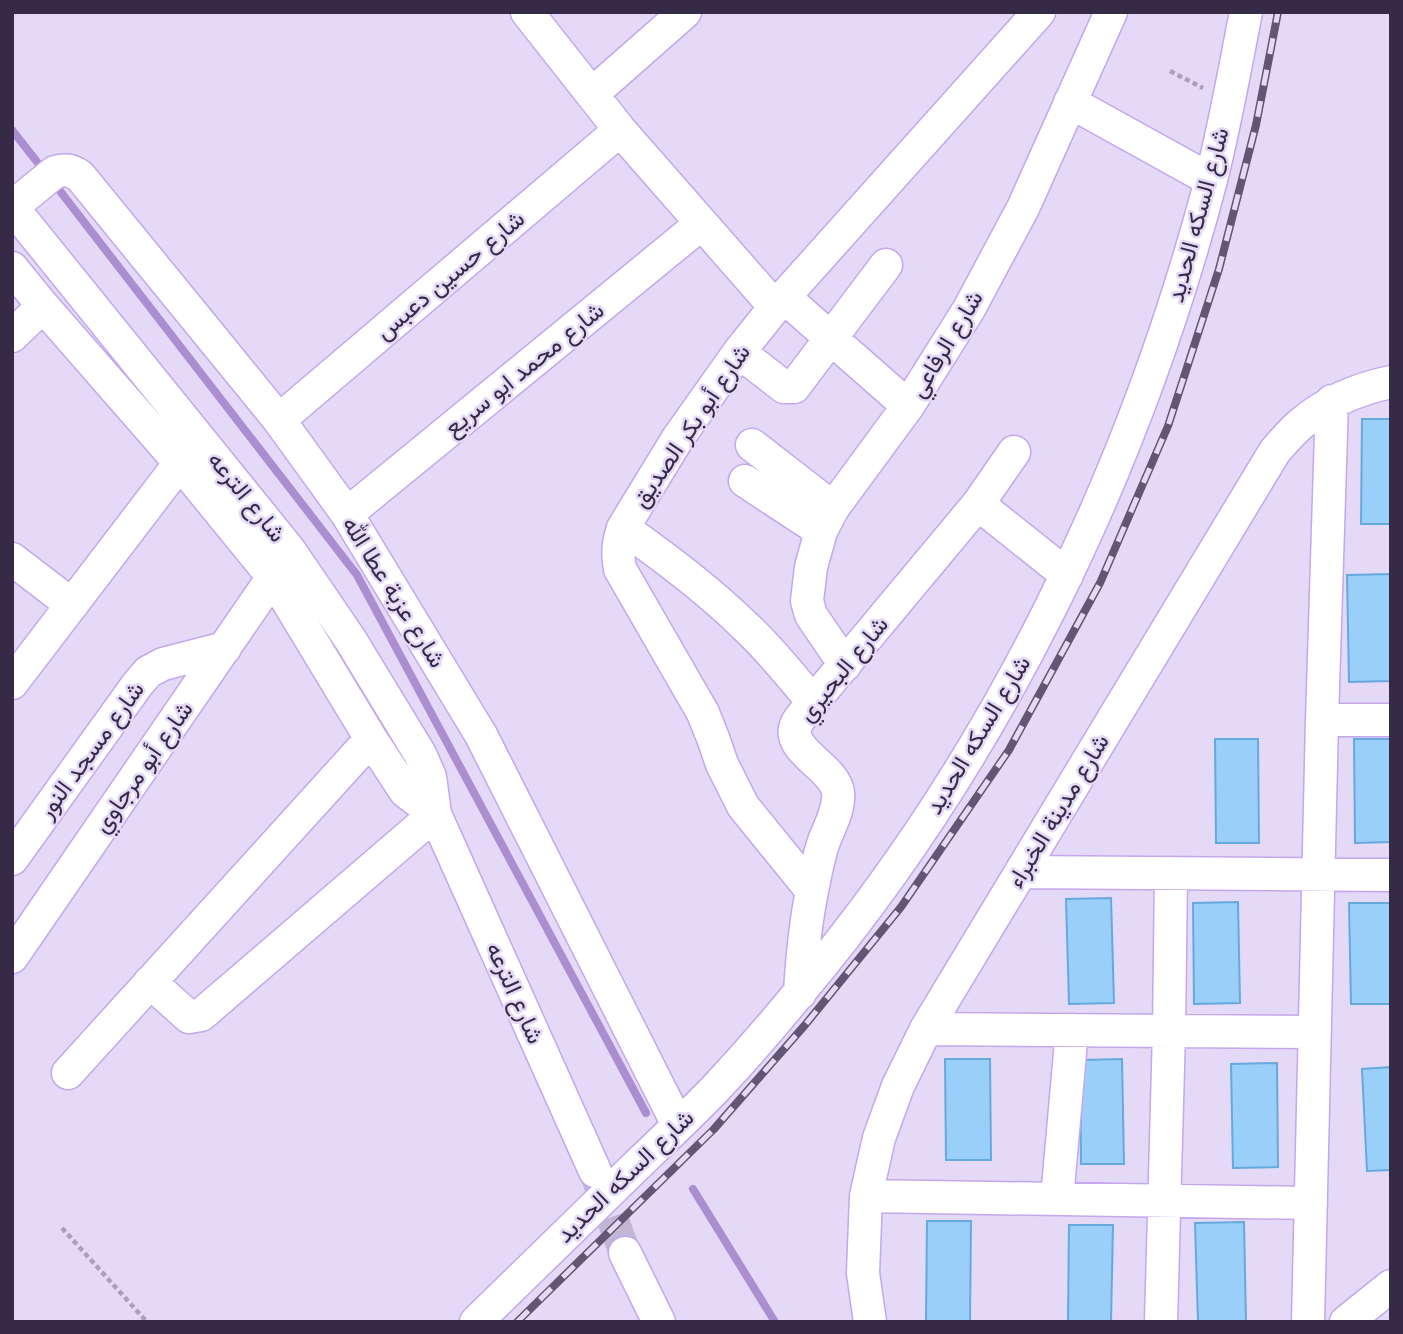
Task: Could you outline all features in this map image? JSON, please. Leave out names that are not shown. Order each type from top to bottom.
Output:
[{"type":"street","points":[[527,12],[620,130],[701,224],[779,302],[831,339],[908,406]]},
{"type":"street","points":[[592,94],[685,12]]},
{"type":"street","name":"شارع أبو بكر الصديق","points":[[811,891],[743,806],[731,786],[702,713],[620,569],[618,541],[623,528],[678,438],[739,352],[779,302],[1039,12]]},
{"type":"street","name":"شارع الرفاعي","points":[[845,665],[811,615],[807,601],[811,567],[827,520],[908,406],[969,309],[1023,208],[1111,12]]},
{"type":"street","name":"شارع السكه الحديد","points":[[476,1322],[715,1089],[800,993],[883,886],[950,786],[1012,682],[1067,575],[1115,468],[1168,326],[1211,180],[1246,12]]},
{"type":"street","points":[[1070,102],[1211,180]]},
{"type":"street","name":"شارع حسين دعبس","points":[[279,421],[620,130]]},
{"type":"street","name":"شارع عزبة عطا الله","points":[[17,203],[55,172],[72,171],[80,176],[279,421],[347,514],[481,735],[678,1125]]},
{"type":"street","name":"شارع الترعه","points":[[17,203],[290,551],[351,639],[420,754],[430,777],[435,814],[595,1171]]},
{"type":"street","name":"شارع محمد ابو سريع","points":[[347,514],[701,224]]},
{"type":"street","points":[[739,352],[784,387],[796,385],[886,265]]},
{"type":"street","name":"شارع الترعه","points":[[14,274],[180,463],[273,577],[405,791],[435,814]]},
{"type":"street","points":[[12,336],[43,306]]},
{"type":"street","name":"شارع مدينة الخبراء","points":[[870,1322],[863,1273],[866,1196],[879,1138],[898,1086],[926,1029],[1275,451],[1301,423],[1332,401],[1366,387],[1391,382]]},
{"type":"street","points":[[1308,1322],[1332,401]]},
{"type":"street","points":[[752,446],[827,520]]},
{"type":"street","name":"شارع البحيري","points":[[800,993],[804,936],[811,891],[822,846],[836,809],[838,791],[831,777],[799,747],[795,734],[797,723],[978,503],[1014,452]]},
{"type":"street","points":[[12,683],[180,463]]},
{"type":"street","points":[[745,481],[827,520]]},
{"type":"street","points":[[978,503],[1067,575]]},
{"type":"street","points":[[623,528],[676,566],[746,626],[813,702]]},
{"type":"street","points":[[12,559],[72,605]]},
{"type":"street","name":"شارع أبو مرجاوي","points":[[12,957],[273,577]]},
{"type":"street","name":"شارع مسجد النور","points":[[12,859],[148,672],[163,664],[225,648]]},
{"type":"street","points":[[1322,720],[1391,720]]},
{"type":"street","points":[[68,1073],[371,739]]},
{"type":"street","points":[[150,982],[189,1017],[201,1015],[435,814]]},
{"type":"street","points":[[1021,872],[1391,875]]},
{"type":"street","points":[[1161,1322],[1171,873]]},
{"type":"street","points":[[926,1029],[1315,1032]]},
{"type":"street","points":[[1057,1199],[1072,1030]]},
{"type":"street","points":[[866,1196],[1311,1203]]},
{"type":"street","points":[[625,1253],[659,1322]]},
{"type":"street","points":[[1346,1322],[1391,1286]]},
{"type":"path","points":[[62,1228],[147,1322]]},
{"type":"building","points":[[1362,419],[1391,419],[1391,524],[1361,524]]},
{"type":"building","points":[[1391,574],[1391,681],[1349,682],[1347,575]]},
{"type":"building","points":[[1215,739],[1258,739],[1259,843],[1216,843]]},
{"type":"building","points":[[1354,739],[1391,739],[1391,842],[1355,843]]},
{"type":"building","points":[[1111,898],[1114,1003],[1069,1004],[1066,899]]},
{"type":"building","points":[[1238,902],[1240,1003],[1194,1004],[1193,903]]},
{"type":"building","points":[[1349,903],[1391,903],[1391,1004],[1351,1004]]},
{"type":"building","points":[[945,1059],[990,1059],[991,1160],[946,1160]]},
{"type":"building","points":[[1122,1059],[1124,1164],[1081,1164],[1080,1060]]},
{"type":"building","points":[[1277,1063],[1278,1167],[1233,1168],[1231,1064]]},
{"type":"building","points":[[1391,1067],[1391,1170],[1367,1171],[1362,1069]]},
{"type":"building","points":[[927,1221],[971,1221],[970,1322],[926,1322]]},
{"type":"building","points":[[1244,1222],[1246,1322],[1198,1322],[1195,1223]]},
{"type":"building","points":[[1069,1225],[1113,1225],[1111,1322],[1068,1322]]},
{"type":"waterway","points":[[12,130],[45,172]]},
{"type":"waterway","points":[[53,182],[357,575],[646,1113]]},
{"type":"waterway","points":[[693,1189],[775,1322]]},
{"type":"tunnel","points":[[595,1172],[625,1253]]},
{"type":"railway","points":[[517,1322],[714,1129],[805,1025],[901,907],[1009,750],[1100,583],[1168,426],[1219,269],[1256,125],[1278,12]]}]
